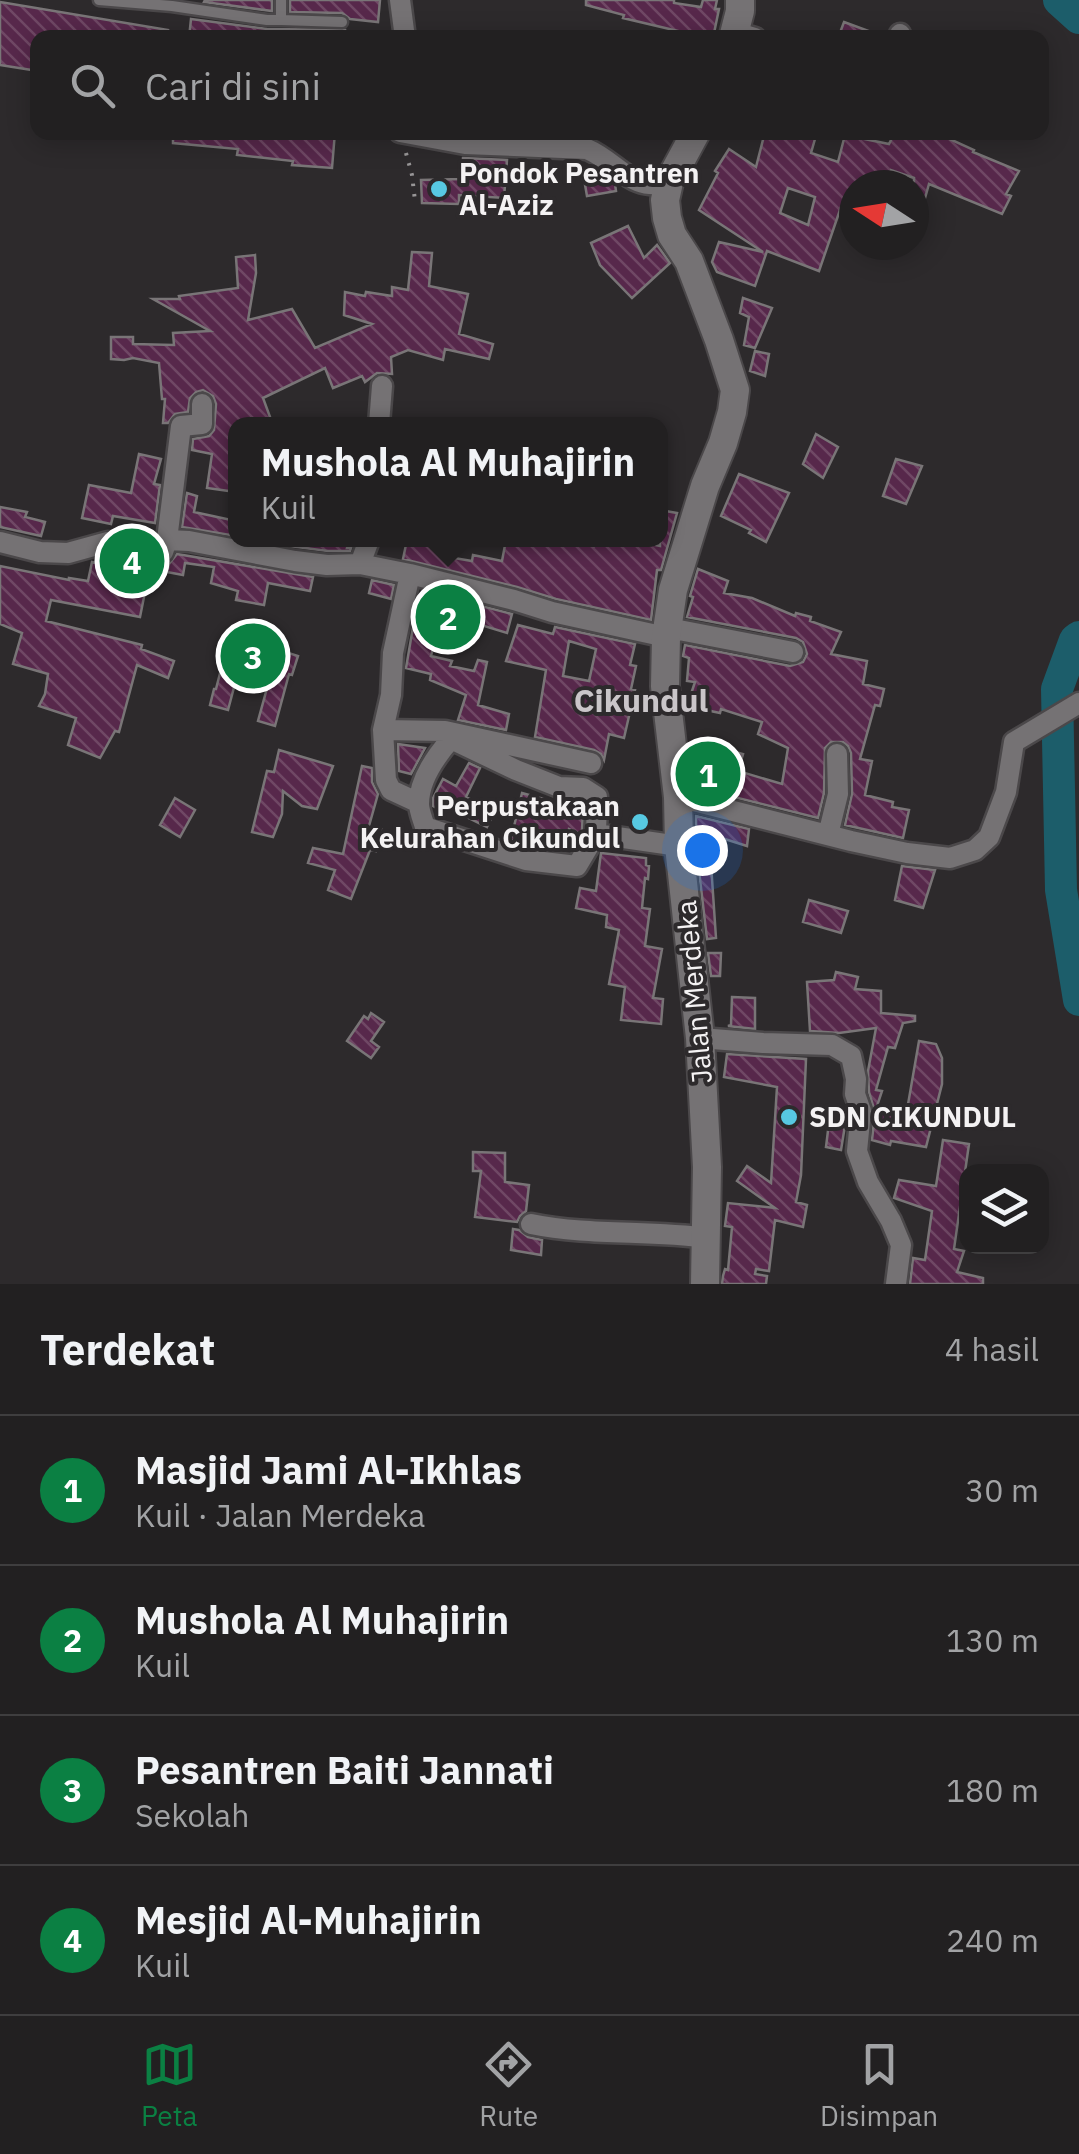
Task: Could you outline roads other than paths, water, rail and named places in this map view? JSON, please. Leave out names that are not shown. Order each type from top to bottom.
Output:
[{"type":"street","points":[[400,0],[404,30]]},
{"type":"street","points":[[740,0],[741,30]]},
{"type":"street","points":[[442,140],[587,149],[602,156],[627,178],[655,186],[669,182],[692,140]]},
{"type":"street","name":"Jalan Merdeka","points":[[669,182],[665,200],[672,235],[689,261],[735,390],[732,412],[673,590],[666,636],[665,686],[700,1038],[708,1167],[705,1284]]},
{"type":"street","points":[[380,417],[382,386]]},
{"type":"street","points":[[0,542],[40,552],[68,553],[108,542],[162,552],[167,540],[181,426],[202,424],[202,404]]},
{"type":"street","points":[[167,540],[327,565],[360,564],[666,636],[679,630],[794,652]]},
{"type":"street","points":[[360,564],[366,547]]},
{"type":"street","points":[[410,574],[393,653],[391,694],[383,730],[386,780],[391,790],[419,803]]},
{"type":"street","points":[[678,797],[908,853],[950,858],[975,850],[990,838],[1006,792],[1014,742],[1079,703]]},
{"type":"street","points":[[383,730],[445,731],[591,763]]},
{"type":"street","points":[[451,740],[559,787],[582,788],[597,797],[596,834],[578,866],[526,860],[425,828],[419,803],[434,759],[451,740]]},
{"type":"street","points":[[828,834],[838,794],[836,754]]},
{"type":"street","points":[[596,834],[679,846]]},
{"type":"street","points":[[700,1038],[832,1045],[851,1056],[861,1111],[858,1151],[868,1182],[901,1245],[896,1284]]},
{"type":"street","points":[[531,1224],[706,1238]]},
{"type":"lane","points":[[99,0],[267,20],[342,22]]},
{"type":"lane","points":[[281,0],[281,20]]},
{"type":"waterway","points":[[1059,0],[1079,18]]},
{"type":"waterway","points":[[1079,637],[1057,689],[1061,890],[1079,1000]]},
{"type":"place","name":"Pondok Pesantren Al-Aziz","points":[[439,189]]},
{"type":"place","name":"Mesjid Al-Muhajirin","points":[[132,561]]},
{"type":"place","name":"Mushola Al Muhajirin","points":[[448,617]]},
{"type":"place","name":"Pesantren Baiti Jannati","points":[[253,656]]},
{"type":"place","name":"Masjid Jami Al-Ikhlas","points":[[708,774]]},
{"type":"place","name":"Perpustakaan Kelurahan Cikundul","points":[[640,822]]},
{"type":"place","name":"SDN CIKUNDUL","points":[[789,1117]]},
{"type":"district","name":"Cikundul","points":[[641,701]]}]
